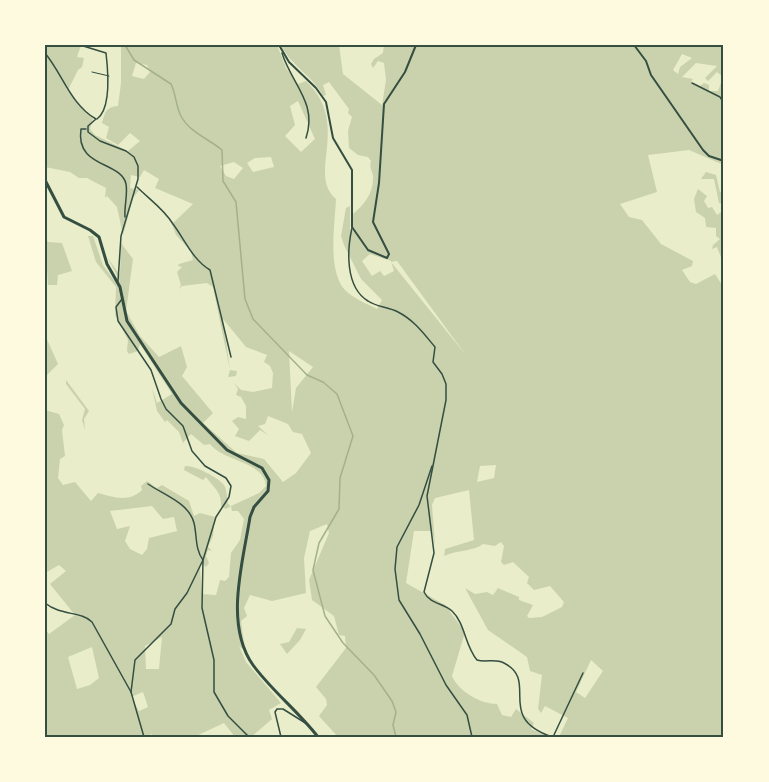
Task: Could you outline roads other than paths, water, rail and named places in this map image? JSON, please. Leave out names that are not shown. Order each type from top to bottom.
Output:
[{"type":"main road","points":[[45,180],[64,217],[99,237],[107,264],[118,281],[130,327],[152,355],[185,408],[227,450],[259,465],[268,476],[268,491],[254,507],[250,517],[239,599],[239,632],[244,648],[254,666],[318,737]]},
{"type":"street","points":[[80,45],[106,53],[109,76],[102,115],[87,129],[80,130],[91,159],[122,176],[126,183],[125,219],[118,281]]},
{"type":"street","points":[[279,45],[284,62],[300,85],[309,109],[310,124],[306,138]]},
{"type":"street","points":[[352,227],[368,250],[387,258],[388,254],[373,222],[379,183],[384,104],[405,72],[416,45]]},
{"type":"street","points":[[634,45],[646,61],[651,75],[703,150],[709,156],[724,161]]},
{"type":"street","points":[[45,53],[57,67],[74,99],[96,119]]},
{"type":"street","points":[[282,53],[316,88],[326,102],[337,148],[348,160],[352,170],[352,227],[348,261],[360,294],[371,303],[397,312],[417,325],[435,347],[433,362],[446,384],[442,429],[427,496],[434,554],[424,592],[427,598],[451,610],[477,660],[505,663],[518,674],[521,681],[518,704],[523,719],[534,729],[552,737],[583,674]]},
{"type":"street","points":[[692,83],[720,97],[724,104]]},
{"type":"street","points":[[87,129],[100,141],[126,151],[134,157],[139,174],[125,219]]},
{"type":"street","points":[[136,187],[174,225],[182,241],[195,254],[200,263],[210,270],[231,357]]},
{"type":"street","points":[[122,299],[116,307],[118,321],[151,370],[166,409],[183,426],[189,446],[200,461],[229,481],[229,496],[216,517],[203,560],[188,593],[176,609],[171,624],[135,660],[131,692]]},
{"type":"street","points":[[434,463],[418,505],[397,547],[396,580],[399,600],[420,634],[446,685],[467,715],[472,737]]},
{"type":"street","points":[[148,484],[185,508],[194,521],[198,550],[203,560],[202,608],[214,660],[214,692],[228,716],[249,737]]},
{"type":"street","points":[[45,603],[66,614],[89,618],[131,692],[144,737]]},
{"type":"street","points":[[281,737],[275,712],[277,709],[284,710],[308,724]]},
{"type":"lane","points":[[92,72],[109,76]]},
{"type":"waterway","points":[[125,45],[134,60],[171,84],[179,112],[189,127],[222,150],[223,181],[236,202],[245,299],[253,319],[307,375],[323,382],[337,394],[353,436],[340,478],[339,509],[319,543],[313,570],[325,616],[343,643],[374,675],[392,701],[396,712],[393,725],[396,737]]}]
